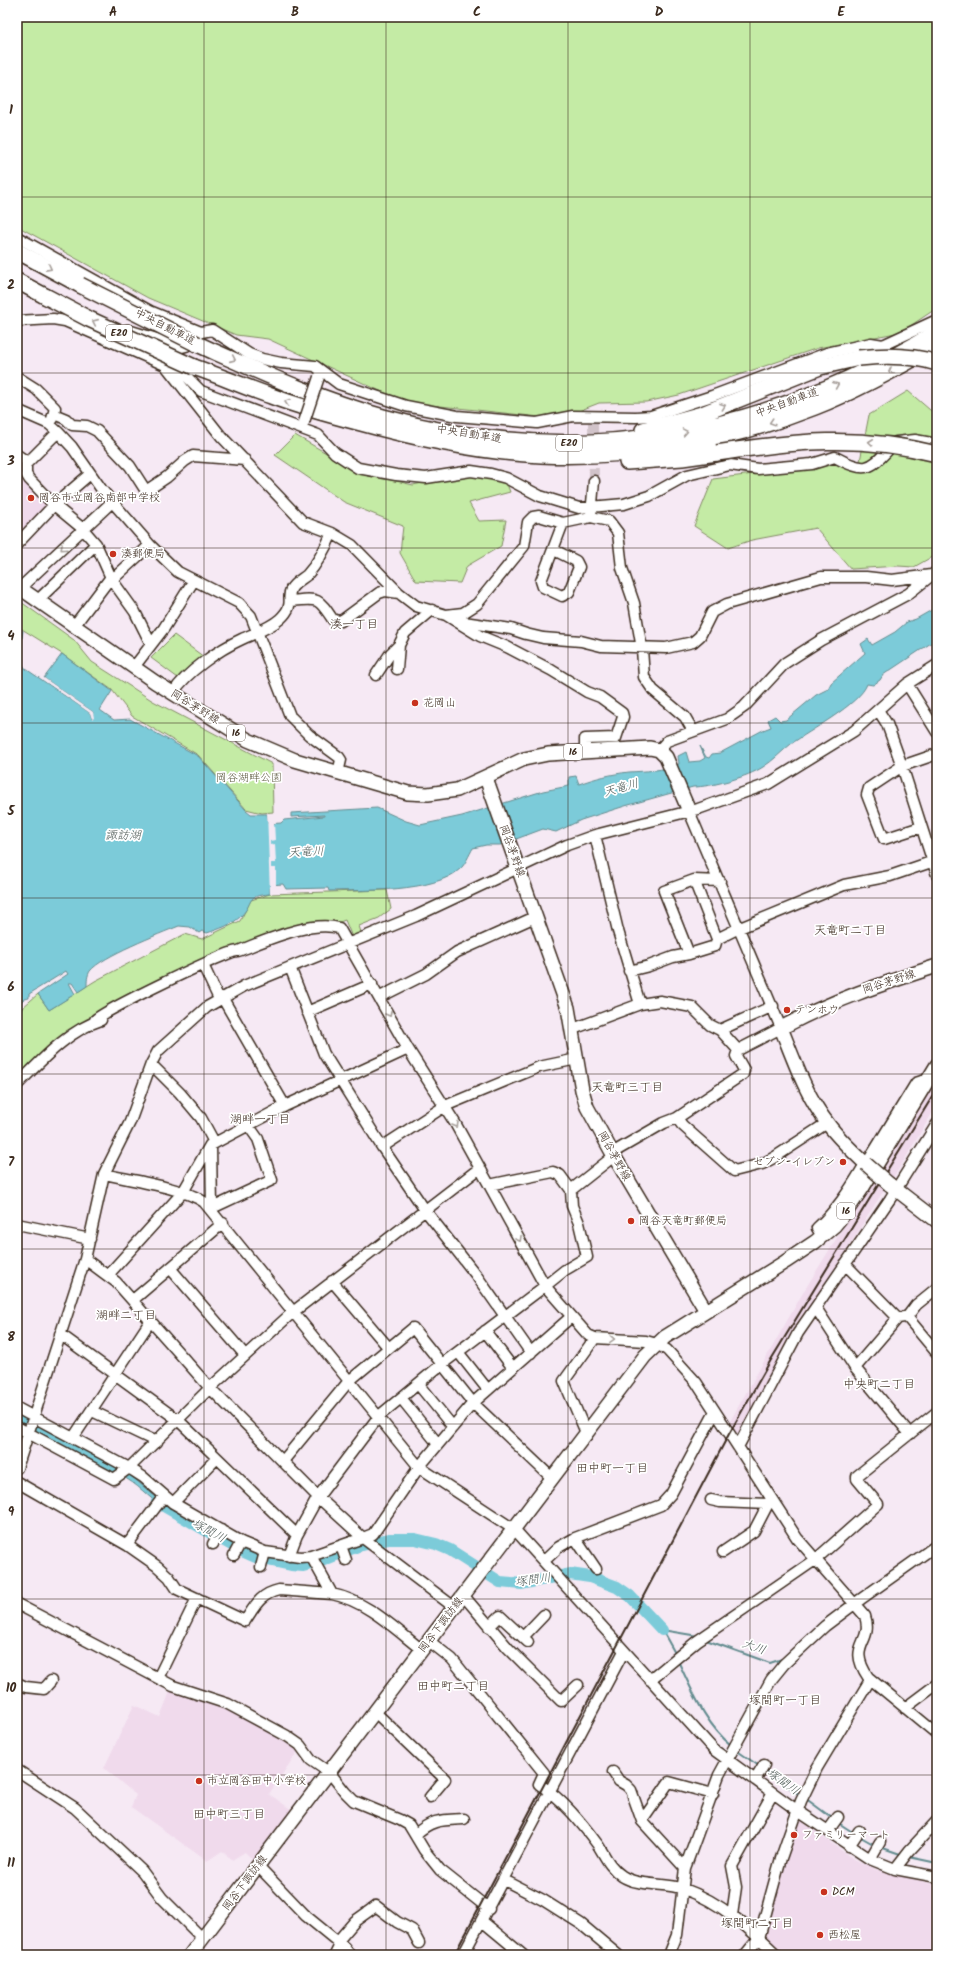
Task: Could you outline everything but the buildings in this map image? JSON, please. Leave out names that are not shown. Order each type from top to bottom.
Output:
[{"type":"highway","name":"中央自動車道","points":[[17,251],[80,285],[199,338],[263,373],[352,407],[382,417],[473,437],[540,443],[605,442],[695,430],[763,413],[845,381],[905,351],[937,332]]},
{"type":"highway","name":"中央自動車道","points":[[17,282],[89,319],[194,367],[271,396],[322,413],[411,436],[479,449],[540,455],[580,455],[632,452],[694,443],[788,417],[846,394],[937,345]]},
{"type":"highway","points":[[263,373],[375,410],[413,420],[506,436],[572,438],[626,433],[676,422],[729,404],[820,367],[859,358],[892,356],[910,357],[937,363]]},
{"type":"highway","points":[[322,413],[381,434],[450,450],[493,457],[554,462],[624,462],[668,459],[777,444],[830,440],[877,443],[937,454]]},
{"type":"main road","name":"岡谷茅野線","points":[[19,587],[134,667],[248,740],[267,749],[338,773],[408,793],[428,794],[457,790],[487,782],[524,759],[548,754],[585,750],[650,748],[661,752]]},
{"type":"main road","points":[[661,752],[688,808]]},
{"type":"main road","name":"岡谷茅野線","points":[[487,782],[568,1008],[573,1029],[582,1090],[588,1107],[613,1155],[706,1311]]},
{"type":"main road","name":"岡谷茅野線","points":[[781,1028],[868,988],[937,966]]},
{"type":"main road","points":[[781,1028],[814,1103],[827,1123],[844,1143],[866,1164],[937,1220]]},
{"type":"main road","name":"16","points":[[706,1311],[785,1262],[822,1236],[848,1209],[928,1082],[937,1065]]},
{"type":"main road","name":"岡谷下諏訪線","points":[[190,1955],[376,1713],[463,1595],[515,1530],[656,1344],[706,1311]]},
{"type":"street","points":[[17,237],[199,338]]},
{"type":"street","points":[[17,321],[53,319],[65,321],[165,365],[170,369],[221,436],[303,522],[332,532],[352,545],[399,593],[416,606],[450,617],[511,629],[543,638],[581,641],[601,646],[642,649],[666,648],[692,642],[700,636],[709,616],[716,609],[733,602],[821,577],[866,577],[892,580],[934,573]]},
{"type":"street","points":[[113,342],[122,331],[128,330],[182,347],[212,330],[249,354],[262,359],[281,363],[315,366],[320,373],[339,384],[406,406],[457,416],[537,422],[573,416],[593,420],[651,416],[712,396],[827,352],[871,343],[883,345],[937,320]]},
{"type":"street","points":[[170,369],[182,372],[201,390],[303,425],[318,435],[335,453],[358,468],[396,475],[426,478],[471,471],[491,474],[506,478],[540,496],[592,512],[609,521],[618,533],[622,568],[634,603],[642,649],[644,677],[648,684],[685,717],[693,731]]},
{"type":"street","points":[[303,425],[320,373]]},
{"type":"street","points":[[17,377],[41,394],[55,408],[49,424]]},
{"type":"street","points":[[17,410],[49,424],[58,432],[72,447],[90,474],[112,502],[150,545],[178,572],[240,603],[252,616],[290,716],[309,735],[339,757],[341,760],[338,773]]},
{"type":"street","points":[[54,414],[66,419],[72,425],[87,426],[97,431],[130,466],[146,491],[167,477],[185,461],[194,456],[245,460]]},
{"type":"street","points":[[26,464],[58,432]]},
{"type":"street","points":[[450,617],[463,613],[478,604],[524,546],[528,522],[533,517],[538,516],[563,523],[592,512],[649,496],[687,475],[730,465],[758,470],[812,464],[835,457],[854,467],[866,468],[877,461],[896,442],[915,440],[937,444]]},
{"type":"street","points":[[17,455],[26,461],[26,474],[29,479],[54,505],[83,529],[96,544],[112,579],[135,612],[151,644]]},
{"type":"street","points":[[17,544],[54,505],[90,474]]},
{"type":"street","points":[[592,512],[594,481]]},
{"type":"street","points":[[19,587],[112,502]]},
{"type":"street","points":[[554,550],[576,561],[580,567],[569,592],[562,596],[543,587],[541,581],[563,523]]},
{"type":"street","points":[[173,693],[188,675],[222,651],[279,620],[287,612],[291,601],[290,591],[292,587],[309,573],[320,557],[332,532]]},
{"type":"street","points":[[38,600],[96,544]]},
{"type":"street","points":[[74,626],[112,579],[150,545]]},
{"type":"street","points":[[661,752],[667,741],[727,719],[744,708],[785,663],[821,640],[908,594],[934,573]]},
{"type":"street","points":[[134,667],[164,628],[194,580]]},
{"type":"street","points":[[291,601],[312,599],[322,603],[336,622],[345,619],[379,593],[385,591],[399,593]]},
{"type":"street","points":[[376,676],[390,654],[399,645],[405,633],[432,610]]},
{"type":"street","points":[[450,617],[480,636],[507,647],[551,670],[587,692],[600,697],[612,704],[622,713],[623,717],[616,738],[585,739],[585,750]]},
{"type":"street","points":[[397,669],[399,645]]},
{"type":"street","points":[[17,1468],[85,1258],[104,1174],[130,1122],[151,1064],[158,1051],[191,1021],[220,998],[244,986],[416,916],[516,863],[595,835],[768,784],[843,739],[907,684],[937,665]]},
{"type":"street","points":[[907,684],[937,732]]},
{"type":"street","points":[[878,710],[887,724],[902,766],[920,827],[935,861],[937,875]]},
{"type":"street","points":[[920,827],[884,839],[867,795],[869,788],[902,766],[937,754]]},
{"type":"street","points":[[571,1190],[613,1155],[664,1123],[677,1118],[743,1074],[744,1070],[736,1056],[738,1050],[781,1028],[688,808]]},
{"type":"street","points":[[595,835],[618,931],[640,1004]]},
{"type":"street","points":[[717,939],[844,885],[890,876],[935,861]]},
{"type":"street","points":[[689,954],[664,892],[694,880],[720,881]]},
{"type":"street","points":[[629,971],[649,966],[672,957],[689,954],[715,946],[717,939],[694,880]]},
{"type":"street","points":[[380,997],[426,974],[457,952],[535,917]]},
{"type":"street","points":[[17,1086],[69,1036],[95,1020],[104,1012],[161,985],[165,985],[204,966],[235,954],[238,951],[276,937],[321,926],[339,928],[380,997],[408,1049],[445,1106],[545,1286],[588,1335],[595,1338],[646,1341],[668,1350],[696,1382],[738,1447],[770,1503],[815,1560],[865,1616],[868,1625],[859,1655],[862,1667],[870,1680],[937,1734]]},
{"type":"street","points":[[204,966],[220,998],[285,1106]]},
{"type":"street","points":[[290,967],[324,1054],[382,1147],[425,1210],[476,1275],[531,1353]]},
{"type":"street","points":[[307,1012],[372,984]]},
{"type":"street","points":[[573,1029],[640,1004],[660,1002],[692,1007],[710,1025],[720,1030],[738,1050]]},
{"type":"street","points":[[720,1030],[772,1006]]},
{"type":"street","points":[[108,1275],[183,1192],[213,1143],[285,1106],[408,1049]]},
{"type":"street","points":[[382,1147],[445,1106],[539,1067],[578,1059]]},
{"type":"street","points":[[151,1064],[180,1093],[201,1118],[213,1143],[211,1208]]},
{"type":"street","points":[[822,1236],[817,1228],[830,1216],[845,1197],[916,1083],[922,1081],[928,1082]]},
{"type":"street","points":[[677,1118],[682,1125],[734,1171],[762,1164],[827,1123]]},
{"type":"street","points":[[738,1447],[798,1333],[845,1264],[892,1186],[937,1124]]},
{"type":"street","points":[[211,1208],[272,1180],[258,1139],[248,1125]]},
{"type":"street","points":[[17,1427],[114,1479],[128,1469],[157,1442],[210,1388],[293,1312],[480,1168]]},
{"type":"street","points":[[289,1556],[297,1535],[318,1497],[379,1416],[485,1331],[565,1270],[587,1257],[579,1223],[572,1206],[571,1190],[560,1175],[553,1172],[489,1185]]},
{"type":"street","points":[[104,1174],[183,1192],[197,1197],[211,1208],[419,1467],[515,1530],[714,1750],[731,1751],[760,1772],[773,1793],[801,1802],[854,1839],[875,1851],[895,1870],[937,1877]]},
{"type":"street","points":[[133,1300],[223,1223]]},
{"type":"street","points":[[17,1224],[90,1239]]},
{"type":"street","points":[[85,1258],[108,1275],[133,1300],[210,1388],[318,1497],[377,1549],[454,1607]]},
{"type":"street","points":[[845,1264],[903,1317],[937,1353]]},
{"type":"street","points":[[170,1268],[245,1355]]},
{"type":"street","points":[[332,1281],[388,1347]]},
{"type":"street","points":[[855,1368],[903,1317],[937,1288]]},
{"type":"street","points":[[816,1308],[855,1368],[910,1434]]},
{"type":"street","points":[[17,1408],[143,1477],[163,1497],[241,1543],[265,1553],[312,1557],[365,1539],[373,1534],[419,1467],[473,1403],[571,1317]]},
{"type":"street","points":[[72,1438],[117,1373],[151,1320]]},
{"type":"street","points":[[283,1461],[349,1381],[388,1347],[413,1328],[473,1403],[553,1478]]},
{"type":"street","points":[[485,1331],[513,1368]]},
{"type":"street","points":[[60,1334],[117,1373],[178,1420],[297,1535]]},
{"type":"street","points":[[587,1435],[564,1381],[595,1338]]},
{"type":"street","points":[[458,1352],[488,1390]]},
{"type":"street","points":[[418,1384],[453,1427]]},
{"type":"street","points":[[401,1398],[438,1444]]},
{"type":"street","points":[[92,1410],[157,1442]]},
{"type":"street","points":[[544,1561],[559,1547],[575,1538],[661,1505],[671,1494],[715,1412]]},
{"type":"street","points":[[650,1680],[701,1639],[815,1560],[878,1504],[857,1479],[857,1476],[937,1412]]},
{"type":"street","points":[[173,1503],[217,1458]]},
{"type":"street","points":[[17,1482],[128,1545],[157,1566],[169,1577],[177,1589],[245,1621],[260,1600],[271,1592],[279,1590],[332,1594],[342,1596],[379,1616],[425,1645],[452,1659],[544,1773],[539,1784],[550,1792],[583,1826],[611,1867],[622,1876],[633,1880],[683,1889],[711,1902],[745,1924],[777,1955]]},
{"type":"street","points":[[128,1545],[163,1497]]},
{"type":"street","points":[[711,1500],[720,1502],[770,1503]]},
{"type":"street","points":[[723,1552],[754,1531],[770,1503]]},
{"type":"street","points":[[214,1544],[221,1531]]},
{"type":"street","points":[[575,1538],[596,1569]]},
{"type":"street","points":[[234,1555],[241,1543]]},
{"type":"street","points":[[669,1955],[677,1935],[685,1868],[731,1751],[771,1680],[784,1664],[825,1626],[855,1603],[937,1546]]},
{"type":"street","points":[[341,1547],[346,1560]]},
{"type":"street","points":[[261,1567],[265,1553]]},
{"type":"street","points":[[312,1557],[332,1594]]},
{"type":"street","points":[[463,1595],[508,1648],[561,1701],[578,1685]]},
{"type":"street","points":[[158,1678],[197,1598]]},
{"type":"street","points":[[17,1604],[173,1686],[228,1704],[256,1717],[300,1745],[311,1760],[330,1773],[354,1801],[409,1825],[424,1850],[440,1870],[489,1909]]},
{"type":"street","points":[[489,1627],[500,1616],[526,1640],[544,1615]]},
{"type":"street","points":[[463,1955],[489,1909],[624,1651]]},
{"type":"street","points":[[745,1955],[759,1938],[781,1858],[801,1802],[817,1768],[870,1680]]},
{"type":"street","points":[[17,1683],[26,1687],[44,1689],[51,1681]]},
{"type":"street","points":[[905,1708],[937,1684]]},
{"type":"street","points":[[376,1713],[444,1779],[430,1797]]},
{"type":"street","points":[[17,1770],[75,1808],[142,1871],[162,1898],[203,1939]]},
{"type":"street","points":[[613,1772],[619,1781],[631,1790],[642,1822],[685,1868]]},
{"type":"street","points":[[642,1822],[669,1782],[713,1794]]},
{"type":"street","points":[[732,1915],[736,1887],[732,1866],[773,1793]]},
{"type":"street","points":[[415,1835],[424,1826],[443,1820],[464,1819]]},
{"type":"street","points":[[895,1870],[904,1857],[937,1821]]},
{"type":"street","points":[[258,1866],[292,1902],[339,1943],[350,1955]]},
{"type":"street","points":[[504,1880],[543,1900],[581,1924],[618,1955]]},
{"type":"street","points":[[335,1955],[339,1943],[355,1921],[376,1906],[397,1922],[412,1930],[419,1943]]},
{"type":"street","points":[[482,1921],[522,1955]]},
{"type":"shaded area","name":"岡谷市立岡谷南部中学校","points":[[17,457],[50,504],[17,540]]},
{"type":"shaded area","points":[[937,1076],[937,1105],[899,1169],[884,1190],[782,1353],[741,1432],[734,1433],[729,1423],[804,1291]]},
{"type":"shaded area","name":"市立岡谷田中小学校","points":[[171,1689],[243,1713],[300,1748],[269,1794],[292,1810],[253,1860],[245,1852],[232,1860],[222,1851],[207,1861],[131,1807],[136,1795],[104,1768],[134,1705],[160,1717]]},
{"type":"shaded area","points":[[798,1819],[852,1858],[877,1870],[937,1885],[937,1955],[781,1955],[762,1938]]},
{"type":"green space","points":[[17,17],[937,17],[937,308],[901,332],[818,348],[679,395],[646,402],[599,403],[558,419],[404,402],[268,339],[236,335],[148,298],[17,226]]},
{"type":"green space","points":[[908,391],[937,416],[937,554],[914,567],[898,566],[851,569],[816,528],[752,540],[728,548],[694,526],[713,479],[860,461],[869,415]]},
{"type":"green space","points":[[295,435],[359,472],[413,485],[440,479],[502,471],[510,492],[469,503],[479,521],[506,520],[501,546],[467,566],[460,583],[416,581],[400,553],[403,526],[344,502],[275,455]]},
{"type":"green space","name":"岡谷湖畔公園","points":[[17,599],[74,640],[92,662],[153,701],[272,764],[273,812],[262,813],[246,809],[198,755],[132,716],[112,690],[62,654],[17,626]]},
{"type":"green space","points":[[174,635],[204,657],[178,678],[151,658]]},
{"type":"green space","points":[[387,890],[391,909],[379,918],[359,926],[361,932],[352,937],[345,920],[337,923],[313,923],[110,1006],[17,1080],[17,1019],[22,1008],[38,994],[49,1010],[95,981],[185,934],[202,939],[240,921],[251,900],[270,894]]},
{"type":"water","name":"諏訪湖","points":[[937,607],[937,639],[883,675],[880,680],[873,685],[867,684],[855,700],[845,708],[791,744],[770,762],[756,771],[729,781],[701,787],[693,787],[625,806],[581,820],[556,832],[543,829],[500,845],[486,845],[473,848],[462,867],[448,877],[416,886],[397,889],[329,891],[328,888],[286,889],[283,884],[270,885],[270,894],[256,896],[253,898],[241,916],[234,922],[225,926],[207,933],[202,931],[199,933],[190,927],[179,926],[118,952],[96,965],[90,971],[87,986],[78,992],[72,983],[69,983],[75,994],[49,1010],[38,994],[68,974],[66,971],[29,994],[29,998],[24,999],[18,1004],[22,1008],[17,1019],[17,627],[23,631],[19,660],[26,669],[90,713],[92,719],[93,712],[44,678],[62,654],[112,691],[100,710],[114,720],[130,719],[198,756],[246,810],[251,814],[267,814],[268,824],[281,823],[284,820],[324,816],[291,817],[291,813],[377,808],[406,821],[420,825],[462,816],[543,791],[569,786],[569,777],[576,776],[579,784],[616,774],[667,768],[679,764],[678,756],[686,752],[689,762],[700,761],[705,758],[700,746],[706,757],[709,758],[712,754],[720,753],[771,727],[768,720],[775,716],[780,721],[786,720],[816,695],[828,689],[831,683],[865,653],[861,644],[868,639],[872,645],[895,632],[907,622],[916,619]]},
{"type":"water","points":[[17,1414],[130,1475],[165,1505],[174,1509],[169,1511],[127,1479],[17,1421]]},
{"type":"pier","points":[[44,678],[93,712],[94,718],[92,719],[90,713],[43,680]]},
{"type":"pier","points":[[267,812],[269,814],[270,822],[274,822],[275,840],[270,841],[270,845],[275,844],[276,863],[271,863],[271,868],[276,868],[276,887],[272,887],[272,894],[270,894]]},
{"type":"waterway","name":"塚間川","points":[[157,1502],[242,1551],[258,1558],[291,1565],[303,1566],[319,1562],[358,1546],[389,1539],[415,1539],[436,1544],[450,1550],[500,1582],[522,1584],[570,1574],[590,1577],[617,1587],[630,1596],[662,1630]]},
{"type":"waterway","name":"塚間川","points":[[662,1630],[676,1655]]},
{"type":"waterway","name":"大川","points":[[662,1630],[698,1636]]},
{"type":"waterway","name":"大川","points":[[706,1640],[770,1663],[782,1659]]},
{"type":"waterway","name":"塚間川","points":[[678,1661],[700,1707],[714,1728],[732,1746]]},
{"type":"waterway","name":"塚間川","points":[[736,1750],[759,1766]]},
{"type":"waterway","name":"塚間川","points":[[764,1770],[800,1795]]},
{"type":"waterway","name":"塚間川","points":[[805,1798],[832,1818]]},
{"type":"waterway","name":"塚間川","points":[[837,1822],[854,1833]]},
{"type":"waterway","name":"塚間川","points":[[859,1836],[875,1845]]},
{"type":"waterway","name":"塚間川","points":[[880,1847],[903,1855]]},
{"type":"waterway","name":"塚間川","points":[[909,1857],[937,1863]]},
{"type":"tunnel","points":[[593,423],[594,481]]},
{"type":"railway","points":[[454,1955],[729,1434],[772,1358],[937,1089]]},
{"type":"place","name":"岡谷市立岡谷南部中学校","points":[[31,498]]},
{"type":"place","name":"湊郵便局","points":[[113,554]]},
{"type":"place","name":"花岡山","points":[[415,703]]},
{"type":"place","name":"テンホウ","points":[[787,1010]]},
{"type":"place","name":"セブン-イレブン","points":[[843,1162]]},
{"type":"place","name":"岡谷天竜町郵便局","points":[[631,1221]]},
{"type":"place","name":"市立岡谷田中小学校","points":[[199,1781]]},
{"type":"place","name":"ファミリーマート","points":[[794,1835]]},
{"type":"place","name":"DCM","points":[[824,1892]]},
{"type":"place","name":"西松屋","points":[[820,1935]]},
{"type":"district","name":"湊一丁目","points":[[354,624]]},
{"type":"district","name":"天竜町二丁目","points":[[850,930]]},
{"type":"district","name":"天竜町三丁目","points":[[627,1087]]},
{"type":"district","name":"湖畔一丁目","points":[[260,1119]]},
{"type":"district","name":"湖畔二丁目","points":[[126,1315]]},
{"type":"district","name":"中央町二丁目","points":[[879,1384]]},
{"type":"district","name":"田中町一丁目","points":[[612,1468]]},
{"type":"district","name":"田中町二丁目","points":[[453,1686]]},
{"type":"district","name":"塚間町一丁目","points":[[785,1700]]},
{"type":"district","name":"田中町三丁目","points":[[229,1814]]},
{"type":"district","name":"塚間町二丁目","points":[[757,1923]]},
{"type":"water label","name":"天竜川","points":[[621,788]]},
{"type":"water label","name":"天竜川","points":[[306,852]]}]
